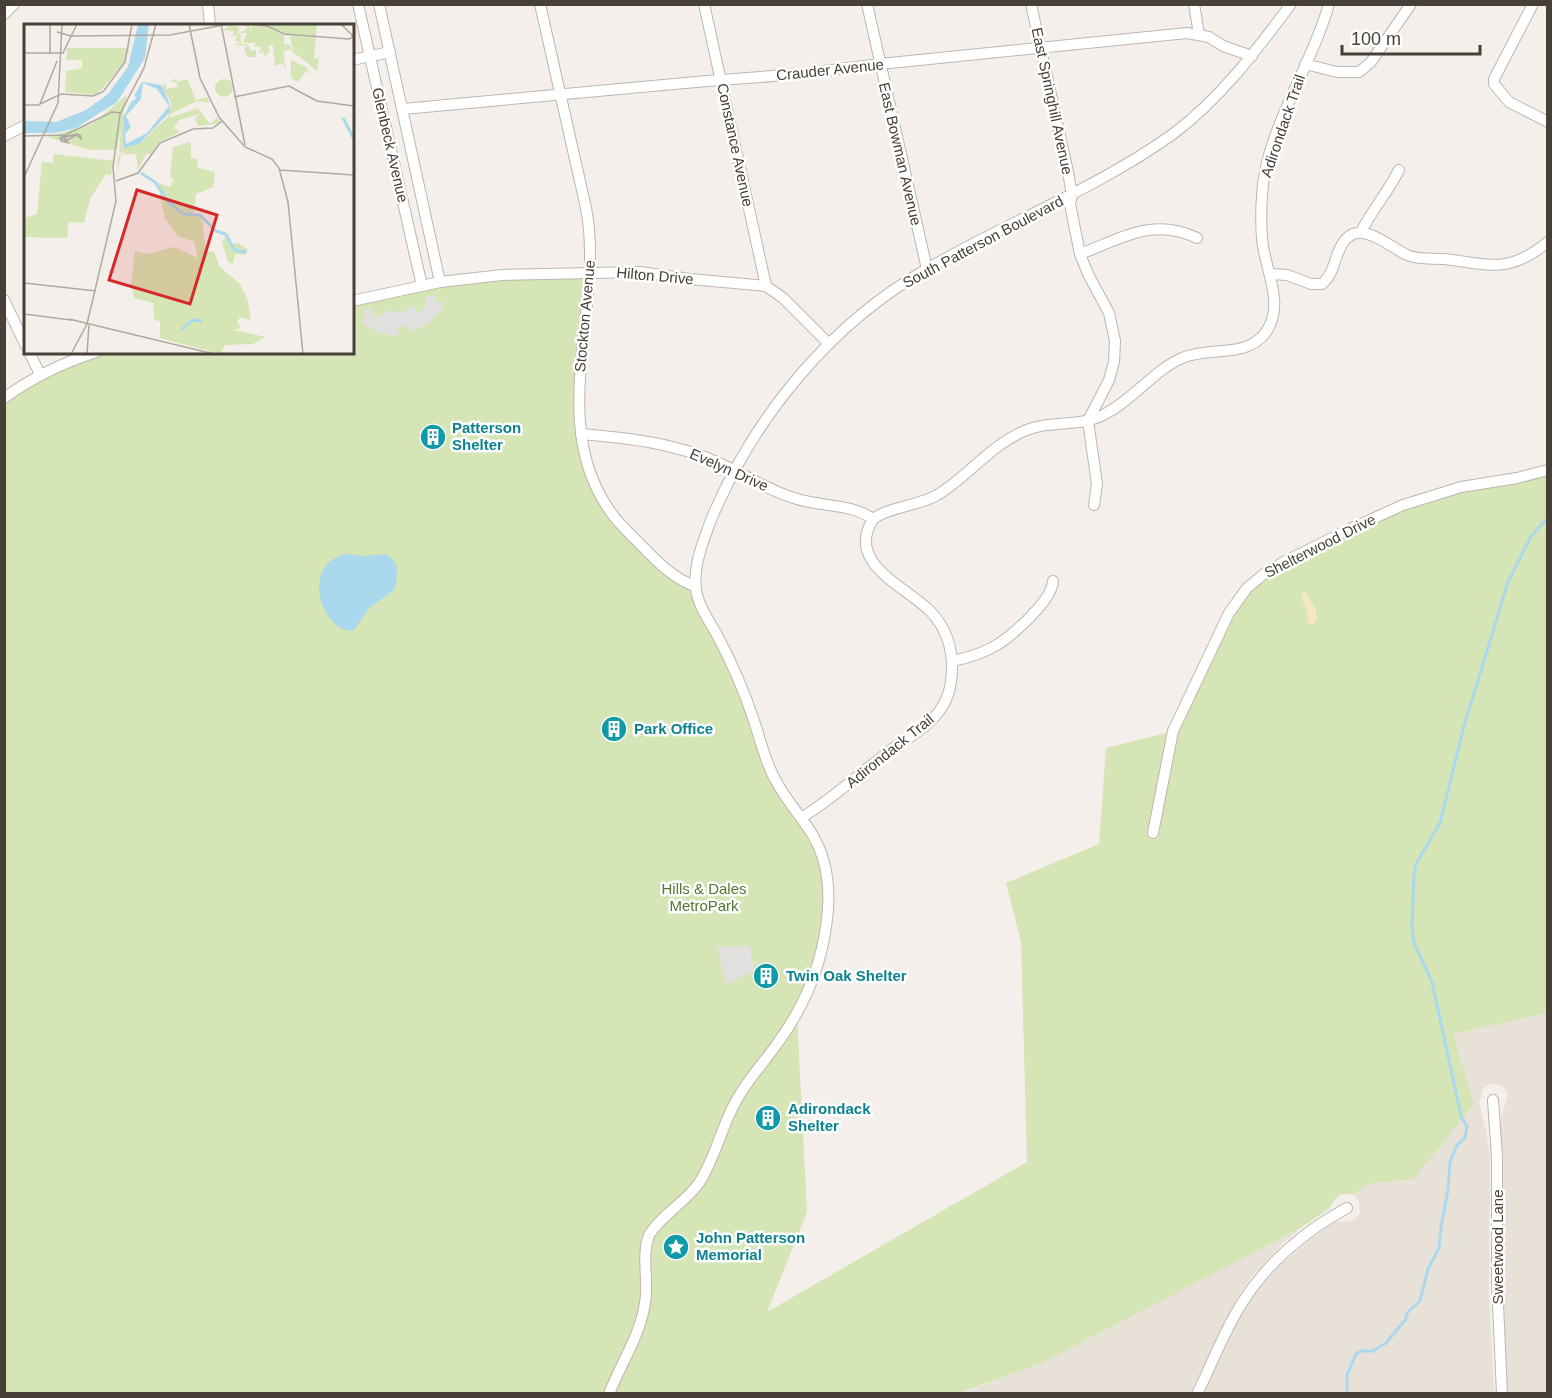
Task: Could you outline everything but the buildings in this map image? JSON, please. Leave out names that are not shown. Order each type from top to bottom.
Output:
[{"type":"street","points":[[4,14],[14,4]]},
{"type":"street","points":[[208,4],[210,24]]},
{"type":"street","name":"Glenbeck Avenue","points":[[358,4],[422,286]]},
{"type":"street","name":"Glenbeck Avenue","points":[[379,4],[440,282]]},
{"type":"street","name":"Stockton Avenue","points":[[540,4],[588,217],[591,240],[579,417],[593,480],[616,520],[672,575],[684,583],[695,586]]},
{"type":"street","name":"Constance Avenue","points":[[704,4],[766,286]]},
{"type":"street","name":"East Bowman Avenue","points":[[867,4],[927,268]]},
{"type":"street","name":"East Springhill Avenue","points":[[1031,4],[1072,195],[1070,204],[1080,254],[1109,313],[1116,341],[1110,380],[1088,421]]},
{"type":"street","points":[[1194,4],[1199,34]]},
{"type":"street","name":"South Patterson Boulevard","points":[[609,1394],[642,1318],[646,1291],[646,1243],[649,1234],[701,1180],[735,1102],[796,1015],[814,974],[828,913],[828,876],[818,844],[773,777],[744,691],[697,596],[696,570],[710,523],[735,471],[780,399],[829,344],[854,320],[884,296],[927,268],[1072,195],[1149,150],[1176,131],[1200,112],[1252,57],[1291,4]]},
{"type":"street","name":"Adirondack Trail","points":[[801,818],[836,795],[932,720],[946,701],[950,686],[952,661],[950,645],[937,620],[919,601],[887,578],[873,562],[867,546],[873,519],[881,513],[935,497],[979,460],[1015,435],[1043,425],[1088,421],[1117,407],[1162,370],[1182,358],[1200,353],[1238,349],[1261,338],[1267,330],[1274,303],[1262,239],[1262,194],[1265,175],[1282,119],[1324,22],[1329,4]]},
{"type":"street","points":[[1305,64],[1337,72],[1359,72],[1371,62],[1411,4]]},
{"type":"street","points":[[1533,4],[1494,79],[1494,84],[1509,102],[1548,123]]},
{"type":"street","name":"Crauder Avenue","points":[[403,109],[800,74],[1119,38],[1187,33],[1199,34],[1252,57]]},
{"type":"street","points":[[354,60],[390,52]]},
{"type":"street","points":[[4,136],[24,126]]},
{"type":"street","points":[[1361,232],[1399,170]]},
{"type":"street","points":[[1080,254],[1153,228],[1172,229],[1197,238]]},
{"type":"street","points":[[1270,274],[1287,275],[1311,284],[1322,284],[1332,273],[1341,246],[1353,234],[1361,232],[1376,237],[1408,255],[1485,266],[1500,266],[1521,261],[1548,242]]},
{"type":"street","name":"Hilton Drive","points":[[354,301],[440,282],[524,273],[640,272],[766,286]]},
{"type":"street","points":[[766,286],[783,298],[829,344]]},
{"type":"street","points":[[4,300],[24,342]]},
{"type":"street","points":[[29,354],[40,374]]},
{"type":"street","points":[[4,398],[40,374],[90,354]]},
{"type":"street","points":[[1088,421],[1097,484],[1094,505]]},
{"type":"street","name":"Evelyn Drive","points":[[581,434],[665,444],[701,456],[794,499],[848,508],[865,513],[873,519]]},
{"type":"street","name":"Shelterwood Drive","points":[[1153,833],[1173,731],[1228,613],[1247,588],[1282,563],[1403,505],[1461,487],[1548,470]]},
{"type":"street","points":[[952,661],[988,649],[1013,633],[1038,609],[1050,593],[1053,581]]},
{"type":"street","name":"Sweetwood Lane","points":[[1493,1101],[1497,1158],[1497,1282],[1502,1394]]},
{"type":"street","points":[[1197,1394],[1231,1321],[1252,1288],[1285,1252],[1305,1235],[1347,1208]]},
{"type":"shaded area","points":[[435,295],[435,302],[444,302],[440,311],[430,322],[413,332],[406,325],[397,329],[400,335],[392,336],[375,331],[362,322],[365,315],[364,308],[370,308],[372,313],[379,318],[386,310],[406,311],[413,305],[419,313],[426,306],[426,297]]},
{"type":"shaded area","points":[[750,946],[754,970],[726,985],[717,947]]},
{"type":"shaded area","points":[[1547,1013],[1547,1393],[1507,1393],[1502,1296],[1503,1181],[1499,1124],[1508,1095],[1502,1085],[1496,1084],[1488,1085],[1483,1089],[1479,1103],[1490,1157],[1489,1296],[1494,1393],[1204,1394],[1237,1322],[1250,1301],[1276,1269],[1314,1236],[1335,1222],[1351,1221],[1360,1214],[1359,1201],[1354,1194],[1368,1184],[1414,1179],[1453,1034]]},
{"type":"shaded area","points":[[1302,1227],[1283,1243],[1254,1274],[1239,1295],[1190,1393],[959,1394],[1042,1363]]},
{"type":"green space","name":"Hills & Dales MetroPark","points":[[590,273],[579,417],[593,480],[643,547],[695,586],[730,659],[767,763],[818,844],[828,913],[797,1015],[807,1212],[767,1312],[1027,1162],[1021,942],[1006,883],[1099,844],[1106,748],[1174,731],[1218,634],[1254,582],[1403,505],[1547,470],[1547,1013],[1453,1034],[1474,1104],[1414,1179],[1368,1184],[1354,1194],[1341,1194],[1329,1209],[1302,1227],[1042,1363],[959,1393],[5,1393],[4,398],[94,354],[354,354],[354,301],[440,282]]},
{"type":"sand","points":[[1305,592],[1316,609],[1317,620],[1312,624],[1308,623],[1307,610],[1301,594]]},
{"type":"water","points":[[345,554],[365,556],[386,554],[396,564],[396,585],[393,591],[370,607],[353,631],[342,628],[332,621],[320,597],[319,583],[323,571],[331,561]]},
{"type":"waterway","points":[[1347,1394],[1347,1375],[1356,1354],[1361,1351],[1373,1351],[1386,1343],[1406,1319],[1407,1313],[1420,1301],[1428,1269],[1439,1248],[1450,1162],[1457,1145],[1465,1138],[1467,1127],[1461,1116],[1432,982],[1414,943],[1412,927],[1414,875],[1416,864],[1440,823],[1464,726],[1508,582],[1531,536],[1548,518]]},
{"type":"place","name":"Patterson Shelter","points":[[433,437]]},
{"type":"place","name":"Park Office","points":[[614,729]]},
{"type":"place","name":"Twin Oak Shelter","points":[[766,976]]},
{"type":"place","name":"Adirondack Shelter","points":[[768,1118]]},
{"type":"place","name":"John Patterson Memorial","points":[[676,1247]]}]
